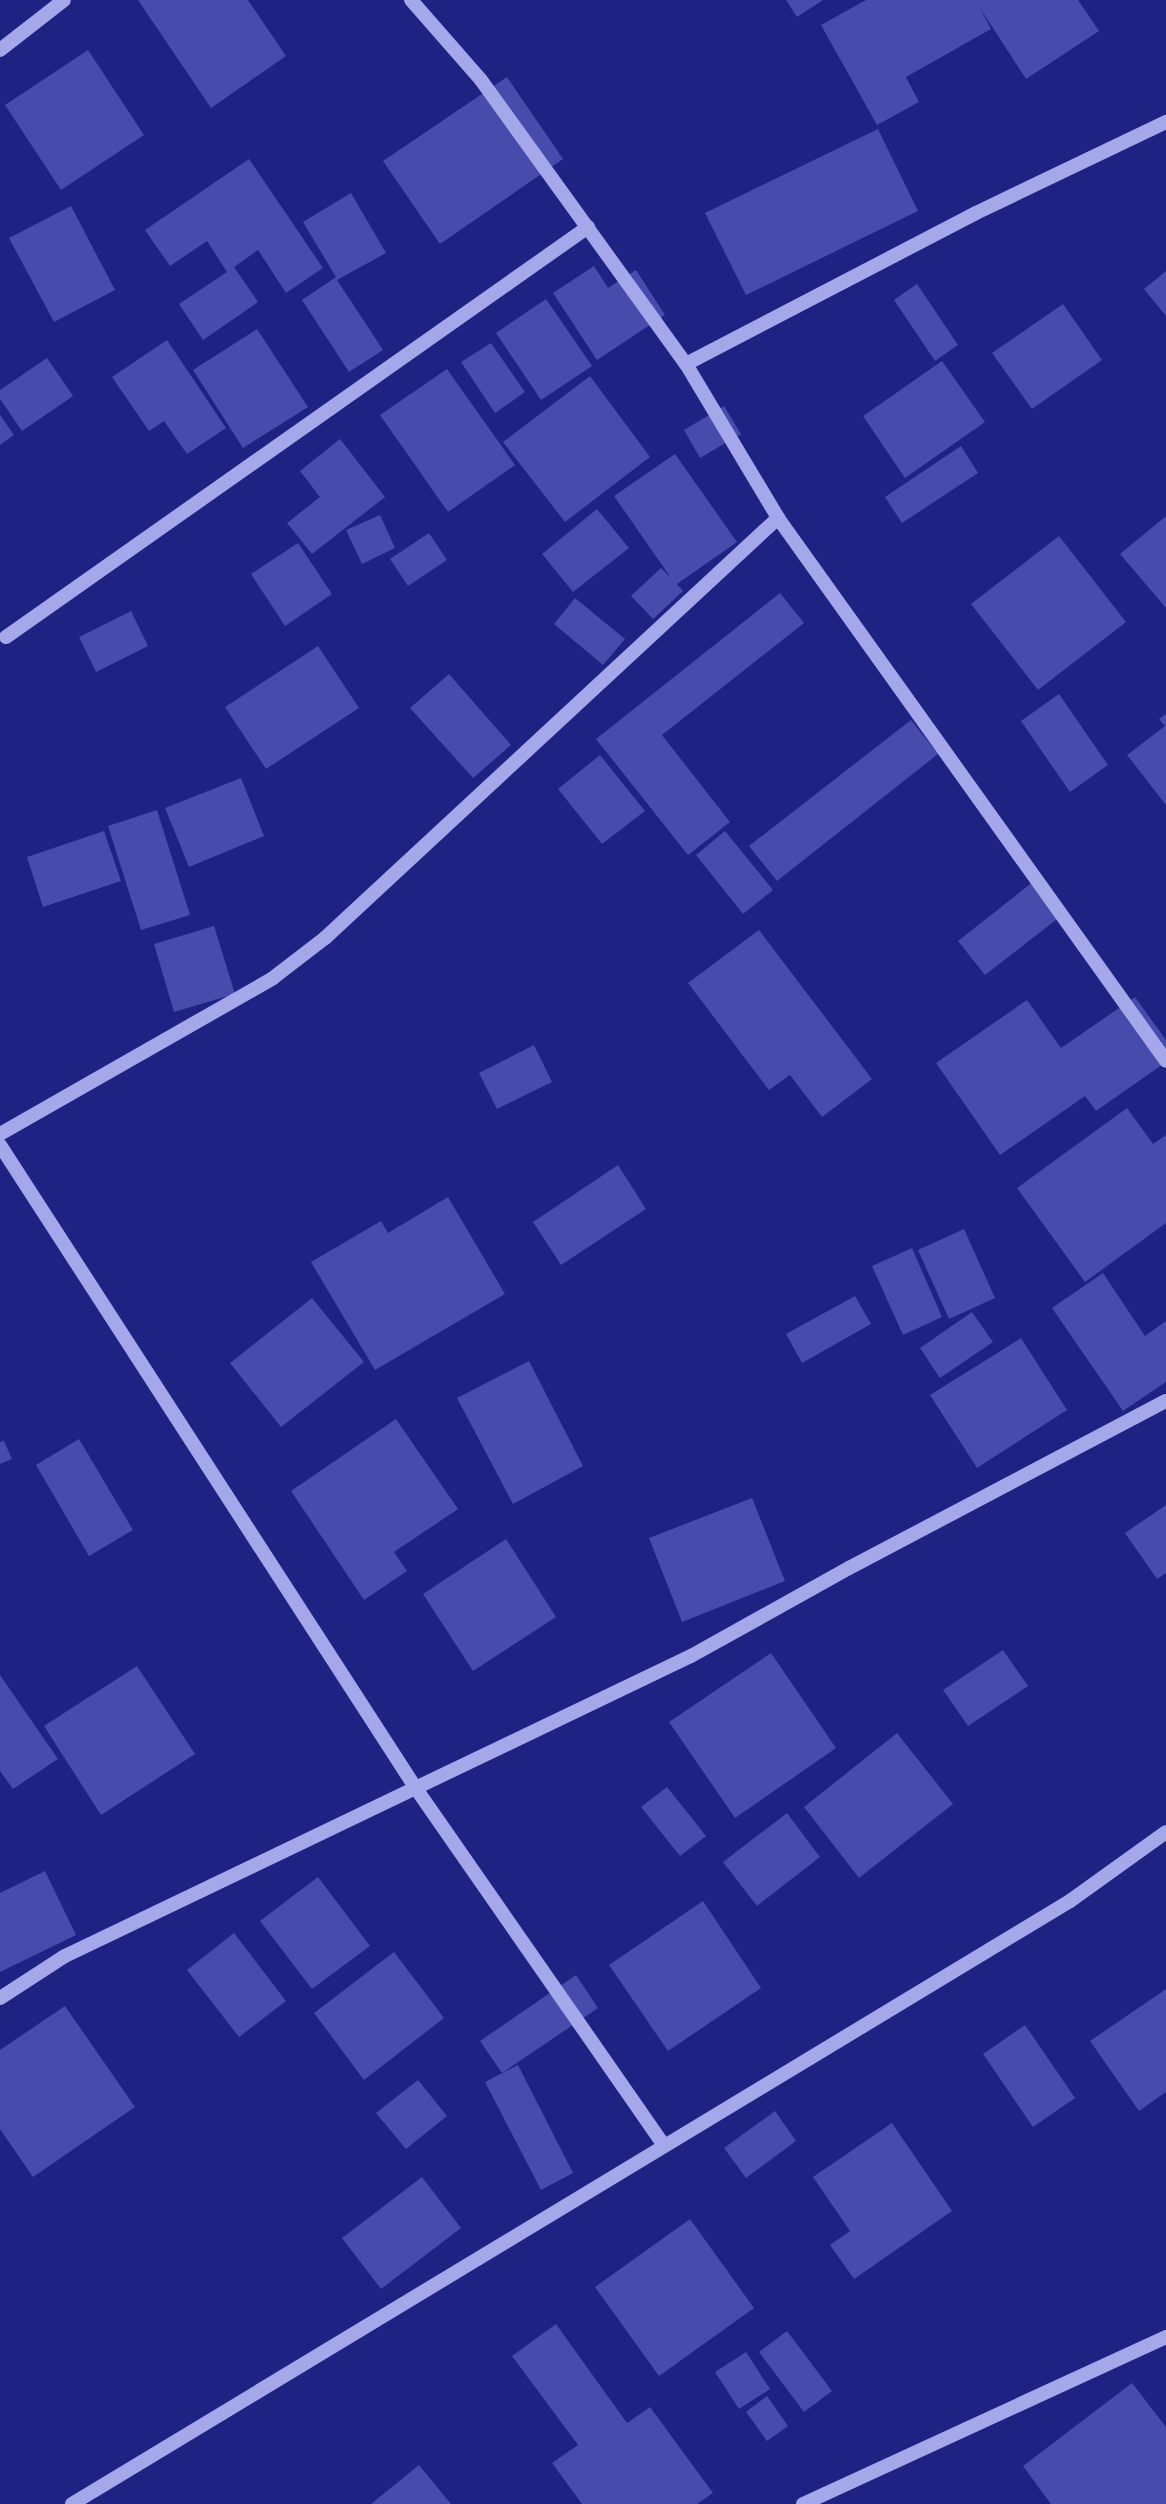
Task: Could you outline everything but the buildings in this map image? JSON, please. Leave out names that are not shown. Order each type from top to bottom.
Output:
[{"type":"street","points":[[0,50],[64,0]]},
{"type":"street","points":[[411,0],[481,80],[686,364],[778,518],[1166,1061]]},
{"type":"street","points":[[686,364],[976,213],[1166,122]]},
{"type":"street","points":[[6,637],[588,227]]},
{"type":"street","points":[[0,1134],[273,978],[325,938],[778,518]]},
{"type":"street","points":[[0,1145],[417,1790],[663,2144]]},
{"type":"street","points":[[0,1998],[65,1956],[417,1790],[691,1656],[849,1568],[1166,1401]]},
{"type":"street","points":[[72,2504],[512,2240],[663,2144],[1070,1901],[1166,1832]]},
{"type":"street","points":[[803,2504],[828,2498],[1166,2337]]}]
